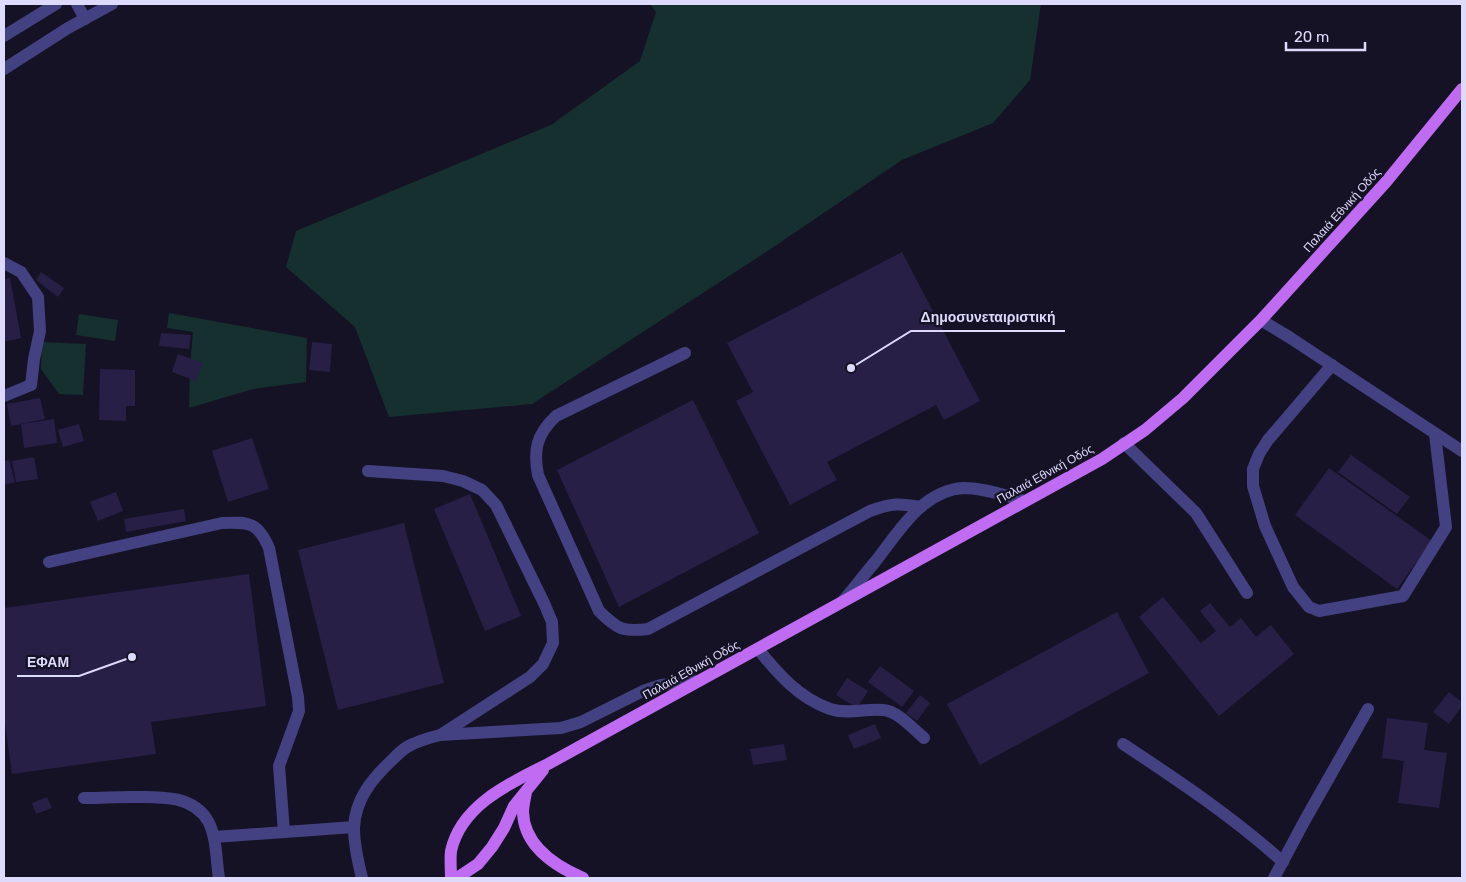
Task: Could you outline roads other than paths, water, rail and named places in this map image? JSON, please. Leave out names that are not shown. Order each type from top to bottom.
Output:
[{"type":"main road","name":"Παλαιά Εθνική Οδός","points":[[451,878],[451,852],[463,825],[487,798],[504,786],[548,764],[1102,459],[1144,430],[1183,398],[1261,320],[1386,182],[1462,89]]},
{"type":"main road","name":"Παλαιά Εθνική Οδός","points":[[457,878],[478,864],[492,847],[504,828],[514,806],[548,764]]},
{"type":"main road","points":[[526,789],[523,812],[526,830],[540,852],[564,870],[583,878]]},
{"type":"street","points":[[4,36],[56,4]]},
{"type":"street","points":[[76,4],[85,19]]},
{"type":"street","points":[[4,69],[112,4]]},
{"type":"street","points":[[4,263],[21,272],[38,297],[40,331],[31,385],[4,396]]},
{"type":"street","points":[[1261,320],[1462,451]]},
{"type":"street","points":[[685,353],[556,416],[545,426],[538,442],[535,460],[538,475],[599,611],[612,623],[628,632],[648,629],[870,512],[886,506],[900,504],[921,507]]},
{"type":"street","points":[[1332,365],[1268,440],[1258,454],[1253,469],[1253,486],[1265,526],[1293,587],[1309,607],[1319,611],[1403,596],[1446,527],[1435,434]]},
{"type":"street","points":[[1124,444],[1196,513],[1247,593]]},
{"type":"street","points":[[368,471],[443,476],[463,481],[482,490],[496,505],[552,622],[553,643],[543,664],[530,677],[440,735]]},
{"type":"street","points":[[842,602],[899,530],[921,507],[945,492],[964,488],[984,490],[1025,501]]},
{"type":"street","points":[[49,562],[222,523],[243,522],[255,525],[264,535],[269,548],[298,697],[299,711],[279,766],[284,832]]},
{"type":"street","points":[[758,649],[779,676],[793,688],[811,699],[831,709],[859,712],[884,710],[897,716],[924,738]]},
{"type":"street","points":[[362,878],[355,848],[354,827],[358,808],[365,790],[374,776],[406,747],[421,740],[440,735],[561,728],[582,722],[642,691],[661,685],[699,681]]},
{"type":"street","points":[[1274,878],[1368,709]]},
{"type":"street","points":[[1123,744],[1195,792],[1253,835],[1282,862]]},
{"type":"street","points":[[84,798],[164,797],[179,800],[196,808],[208,821],[214,837],[218,878]]},
{"type":"street","points":[[214,837],[354,827]]},
{"type":"place","name":"Δημοσυνεταιριστική","points":[[851,368]]},
{"type":"place","name":"ΕΦΑΜ","points":[[132,657]]}]
